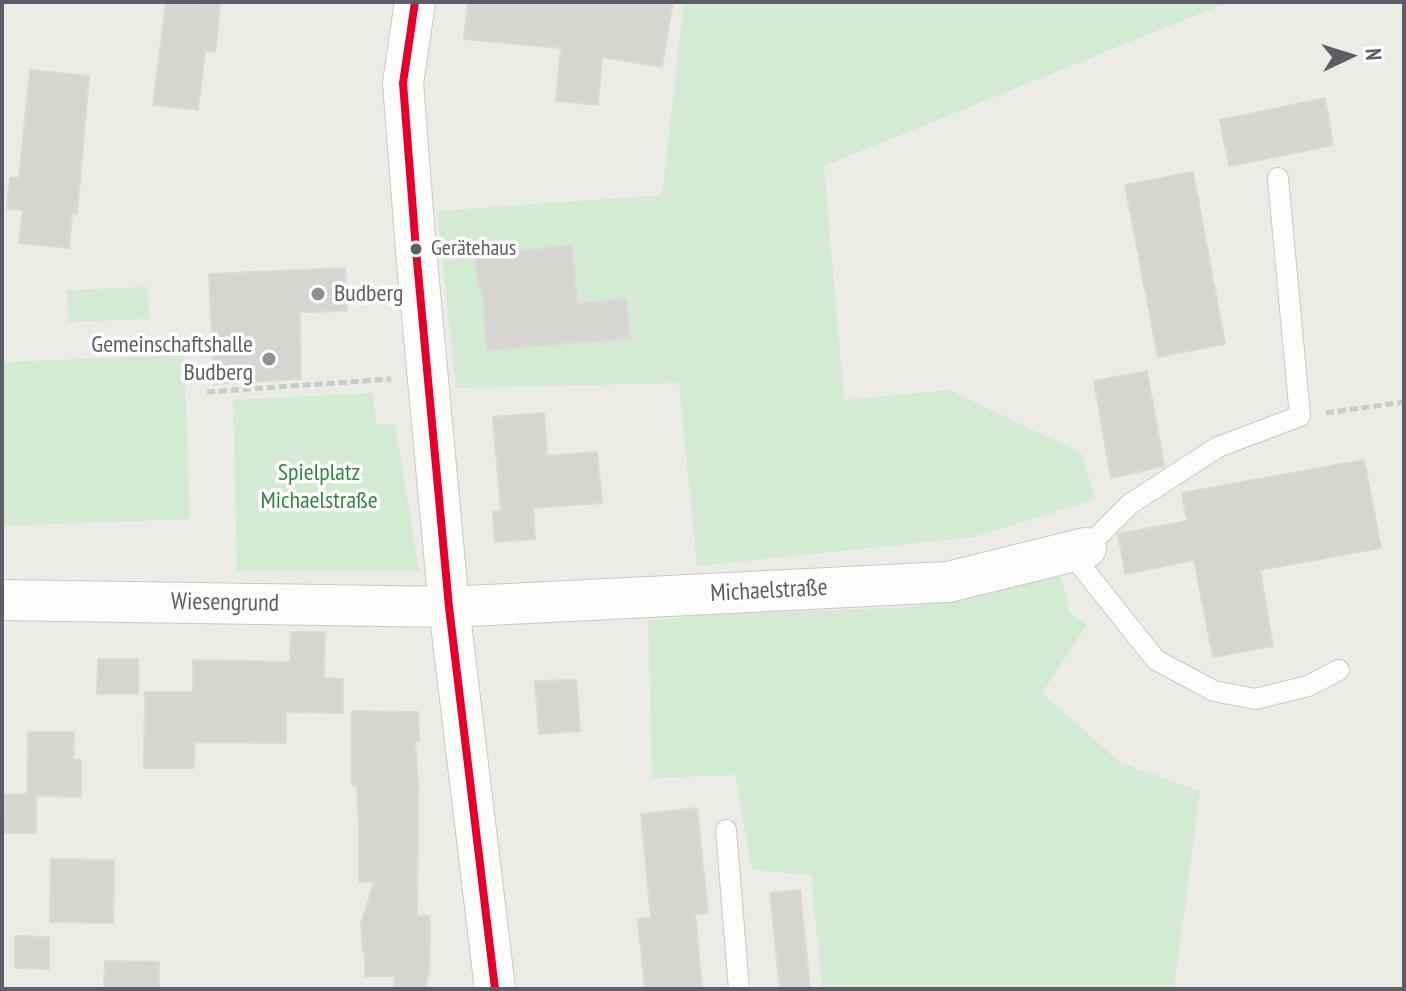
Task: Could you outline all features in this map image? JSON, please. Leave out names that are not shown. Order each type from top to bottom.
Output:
[{"type":"street","points":[[415,2],[403,83],[449,607],[495,989]]},
{"type":"street","name":"Michaelstraße","points":[[449,607],[948,582],[1078,550]]},
{"type":"street","name":"Wiesengrund","points":[[2,600],[449,607]]},
{"type":"lane","points":[[1278,178],[1300,416],[1218,447],[1130,504],[1078,550],[1156,660],[1214,691],[1255,699],[1308,686],[1339,670]]},
{"type":"lane","points":[[726,830],[739,989]]},
{"type":"path","points":[[207,392],[428,376]]},
{"type":"path","points":[[1300,416],[1404,402]]},
{"type":"green space","points":[[684,2],[1228,2],[824,166],[844,400],[950,390],[1082,454],[1095,499],[975,537],[697,566],[679,383],[456,388],[437,211],[662,195]]},
{"type":"green space","points":[[148,287],[149,319],[68,322],[67,290]]},
{"type":"green space","points":[[184,355],[190,519],[2,526],[2,362]]},
{"type":"green space","name":"Spielplatz Michaelstraße","points":[[373,393],[376,424],[395,425],[419,571],[237,571],[233,400]]},
{"type":"green space","points":[[1059,568],[1070,613],[1087,625],[1042,693],[1121,763],[1200,791],[1174,989],[822,989],[811,875],[752,870],[735,775],[652,778],[648,621],[702,615],[913,607],[982,594]]},
{"type":"building","points":[[166,2],[220,4],[215,52],[205,51],[198,110],[153,105]]},
{"type":"building","points":[[468,2],[673,2],[662,67],[602,57],[598,105],[556,101],[561,48],[464,39]]},
{"type":"building","points":[[30,70],[89,76],[77,214],[72,213],[69,248],[19,243],[23,210],[7,209],[10,178],[19,178]]},
{"type":"building","points":[[1325,98],[1333,145],[1229,166],[1220,120]]},
{"type":"building","points":[[1193,172],[1225,344],[1158,357],[1125,185]]},
{"type":"building","points":[[572,246],[577,303],[626,299],[630,338],[487,350],[482,288],[478,288],[475,254]]},
{"type":"building","points":[[345,268],[347,311],[300,312],[301,379],[214,384],[209,274]]},
{"type":"building","points":[[1147,371],[1164,466],[1111,478],[1094,381]]},
{"type":"building","points":[[544,413],[547,456],[597,452],[602,503],[533,508],[535,539],[495,542],[493,512],[501,511],[493,417]]},
{"type":"building","points":[[1364,460],[1381,548],[1260,570],[1273,646],[1213,657],[1194,560],[1125,574],[1118,534],[1187,521],[1182,493]]},
{"type":"building","points":[[291,632],[325,632],[324,678],[343,679],[343,713],[286,712],[286,743],[194,742],[194,768],[144,768],[145,692],[193,692],[193,660],[290,662]]},
{"type":"building","points":[[98,659],[138,659],[138,694],[97,694]]},
{"type":"building","points":[[576,680],[580,731],[539,734],[535,681]]},
{"type":"building","points":[[352,711],[418,712],[419,741],[415,741],[418,786],[417,916],[430,916],[426,989],[394,989],[395,976],[365,976],[361,924],[374,882],[359,882],[357,785],[352,785]]},
{"type":"building","points":[[28,732],[74,732],[73,760],[81,760],[81,797],[36,796],[36,833],[3,833],[4,794],[27,794]]},
{"type":"building","points":[[697,808],[708,913],[695,914],[702,989],[645,989],[638,919],[651,918],[641,814]]},
{"type":"building","points":[[51,859],[114,860],[113,923],[50,922]]},
{"type":"building","points":[[800,890],[810,989],[780,989],[770,893]]},
{"type":"building","points":[[15,936],[49,937],[49,969],[15,968]]},
{"type":"building","points":[[105,961],[159,962],[159,989],[104,989]]},
{"type":"transit line","points":[[415,2],[403,83],[416,250],[449,607],[495,989]]},
{"type":"place","name":"Gerätehaus","points":[[416,249]]},
{"type":"place","name":"Budberg","points":[[318,294]]},
{"type":"place","name":"Gemeinschaftshalle Budberg","points":[[269,359]]}]
